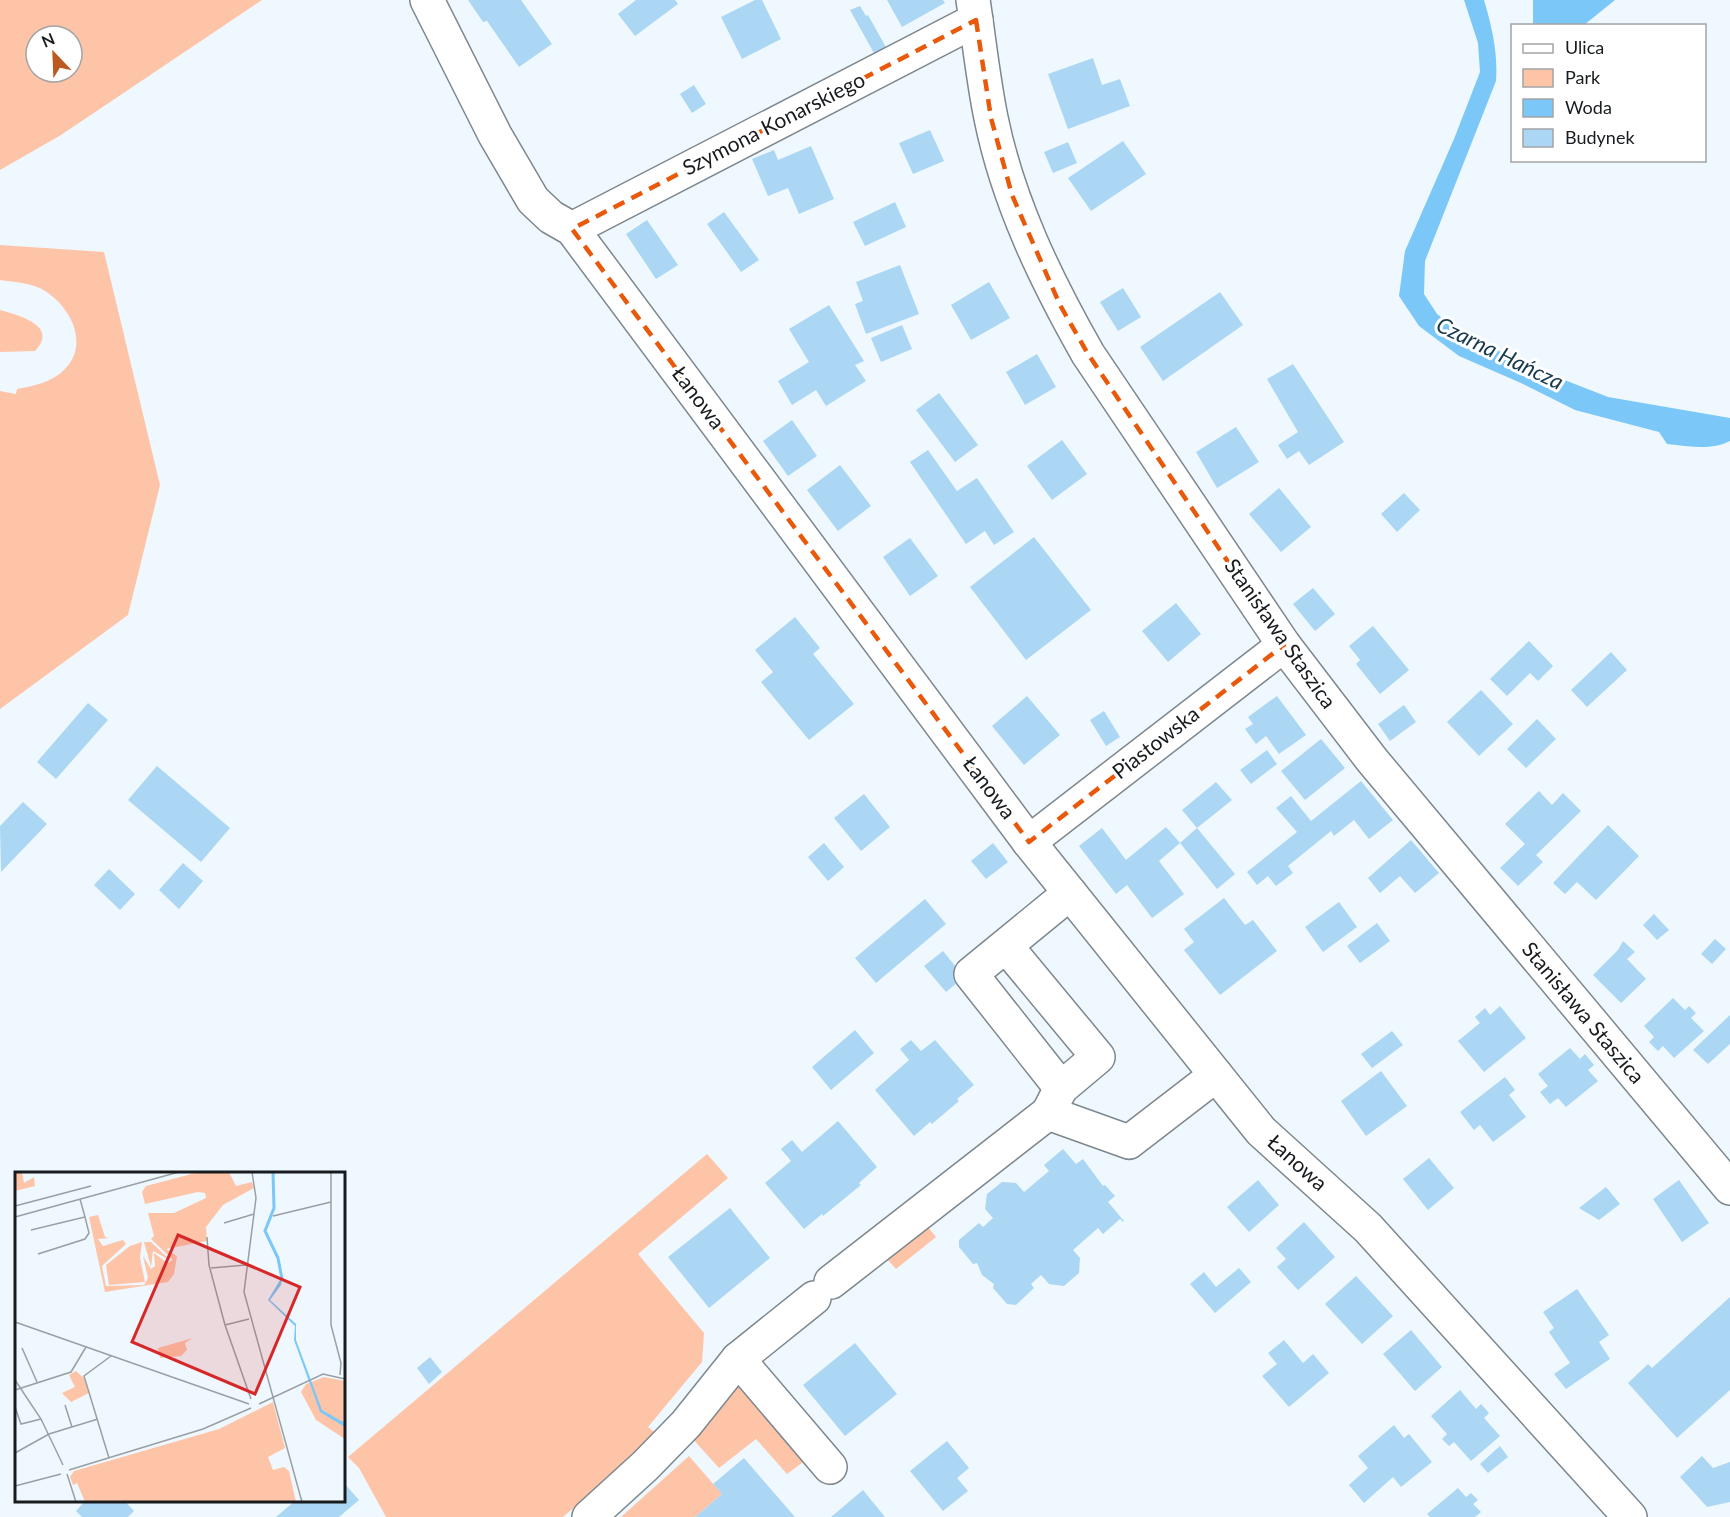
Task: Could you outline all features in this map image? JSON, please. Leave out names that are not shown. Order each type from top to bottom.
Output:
[{"type":"street","name":"Łanowa","points":[[427,0],[495,135],[533,200],[551,217],[572,229],[1029,842],[1262,1131],[1368,1228],[1630,1517]]},
{"type":"street","name":"Szymona Konarskiego","points":[[572,229],[974,10]]},
{"type":"street","name":"Stanisława Staszica","points":[[974,10],[991,118],[1012,195],[1060,305],[1088,354],[1284,645],[1379,769],[1730,1188]]},
{"type":"street","name":"Piastowska","points":[[1029,842],[1284,645]]},
{"type":"street","points":[[1070,893],[971,974],[1054,1100],[1129,1142],[1216,1075]]},
{"type":"street","points":[[589,1517],[645,1467],[686,1424],[738,1359],[1054,1100],[1098,1057],[1006,945]]},
{"type":"street","points":[[738,1359],[830,1467]]},
{"type":"highlighted area","points":[[976,20],[991,118],[1012,195],[1060,305],[1088,354],[1284,645],[1029,842],[572,229]]},
{"type":"green space","points":[[0,0],[262,0],[61,135],[0,170]]},
{"type":"green space","points":[[0,245],[104,252],[160,485],[128,615],[0,709],[0,391],[16,394],[17,389],[54,378],[72,360],[76,349],[76,338],[69,316],[63,307],[45,291],[23,283],[0,280]]},
{"type":"green space","points":[[0,310],[26,319],[40,328],[43,335],[35,351],[0,352]]},
{"type":"green space","points":[[707,1154],[728,1178],[638,1254],[704,1333],[702,1362],[648,1427],[657,1434],[563,1517],[386,1517],[359,1468],[348,1457]]},
{"type":"green space","points":[[909,1204],[936,1237],[896,1269],[867,1237]]},
{"type":"green space","points":[[744,1386],[806,1460],[787,1474],[756,1439],[719,1468],[690,1436],[732,1387]]},
{"type":"green space","points":[[689,1456],[722,1494],[695,1517],[621,1517]]},
{"type":"water","name":"Czarna Hańcza","points":[[1464,0],[1484,0],[1494,40],[1496,81],[1425,261],[1424,294],[1437,314],[1455,328],[1526,365],[1608,397],[1730,418],[1730,441],[1707,447],[1667,444],[1659,432],[1575,410],[1459,356],[1419,326],[1399,296],[1405,251],[1454,139],[1480,72],[1478,43]]},
{"type":"water","points":[[1533,0],[1615,0],[1585,24],[1533,24]]},
{"type":"building","points":[[468,0],[521,0],[552,44],[519,67],[487,21],[483,22]]},
{"type":"building","points":[[636,0],[675,0],[678,4],[635,36],[618,14]]},
{"type":"building","points":[[755,0],[762,0],[781,39],[742,59],[721,17]]},
{"type":"building","points":[[887,0],[943,0],[945,3],[902,27]]},
{"type":"building","points":[[860,6],[866,16],[868,15],[887,49],[875,55],[850,10]]},
{"type":"building","points":[[1093,58],[1102,85],[1120,79],[1130,106],[1068,129],[1048,74]]},
{"type":"building","points":[[694,85],[706,104],[692,113],[680,94]]},
{"type":"building","points":[[930,130],[944,161],[913,174],[899,143]]},
{"type":"building","points":[[1123,141],[1146,174],[1091,211],[1068,178]]},
{"type":"building","points":[[1068,142],[1077,163],[1053,173],[1044,152]]},
{"type":"building","points":[[811,146],[834,199],[799,214],[788,188],[768,196],[752,159],[774,150],[778,160]]},
{"type":"building","points":[[895,202],[906,227],[865,246],[853,222]]},
{"type":"building","points":[[724,212],[759,260],[741,272],[707,224]]},
{"type":"building","points":[[647,220],[678,265],[656,279],[626,234]]},
{"type":"building","points":[[900,265],[919,314],[866,334],[855,304],[863,301],[856,282]]},
{"type":"building","points":[[989,282],[1010,318],[971,340],[951,305]]},
{"type":"building","points":[[1123,288],[1141,317],[1118,331],[1100,302]]},
{"type":"building","points":[[1220,292],[1243,325],[1163,381],[1140,347]]},
{"type":"building","points":[[829,305],[864,361],[855,365],[866,381],[826,406],[816,390],[792,405],[778,381],[809,362],[789,329]]},
{"type":"building","points":[[902,325],[912,349],[881,362],[871,338]]},
{"type":"building","points":[[1037,354],[1056,387],[1025,405],[1006,372]]},
{"type":"building","points":[[1293,364],[1344,442],[1309,465],[1299,451],[1287,459],[1278,445],[1298,432],[1267,379]]},
{"type":"building","points":[[939,393],[978,445],[955,462],[916,410]]},
{"type":"building","points":[[792,420],[817,456],[788,476],[763,441]]},
{"type":"building","points":[[1236,427],[1259,462],[1217,488],[1196,452]]},
{"type":"building","points":[[1062,440],[1087,474],[1052,500],[1027,466]]},
{"type":"building","points":[[928,450],[957,491],[977,478],[1014,532],[994,545],[985,531],[966,544],[910,462]]},
{"type":"building","points":[[840,465],[871,506],[838,531],[807,490]]},
{"type":"building","points":[[1279,488],[1311,527],[1281,552],[1249,514]]},
{"type":"building","points":[[1404,493],[1420,510],[1397,532],[1381,514]]},
{"type":"building","points":[[1034,537],[1091,610],[1026,660],[970,587]]},
{"type":"building","points":[[910,538],[938,576],[910,596],[883,557]]},
{"type":"building","points":[[1313,588],[1335,614],[1315,631],[1293,604]]},
{"type":"building","points":[[1176,603],[1201,634],[1168,662],[1142,631]]},
{"type":"building","points":[[795,617],[820,648],[813,654],[854,704],[809,740],[761,682],[773,672],[755,650]]},
{"type":"building","points":[[1373,626],[1409,670],[1380,694],[1356,664],[1360,660],[1349,646]]},
{"type":"building","points":[[1529,641],[1553,666],[1538,681],[1530,673],[1507,696],[1490,679]]},
{"type":"building","points":[[1611,652],[1627,670],[1587,707],[1571,690]]},
{"type":"building","points":[[1481,690],[1513,724],[1479,756],[1447,722]]},
{"type":"building","points":[[1027,696],[1060,735],[1024,765],[992,726]]},
{"type":"building","points":[[1277,696],[1306,735],[1279,754],[1266,736],[1256,744],[1245,729],[1253,724],[1248,717]]},
{"type":"building","points":[[88,703],[108,720],[56,779],[37,762]]},
{"type":"building","points":[[1404,705],[1416,722],[1390,741],[1378,724]]},
{"type":"building","points":[[1104,711],[1120,737],[1106,746],[1090,720]]},
{"type":"building","points":[[1537,719],[1556,739],[1526,768],[1507,749]]},
{"type":"building","points":[[1321,739],[1345,768],[1305,800],[1281,771]]},
{"type":"building","points":[[1267,750],[1277,764],[1251,784],[1240,770]]},
{"type":"building","points":[[157,766],[230,828],[201,862],[128,800]]},
{"type":"building","points":[[1361,781],[1393,820],[1369,839],[1354,820],[1334,836],[1331,831],[1288,866],[1293,873],[1276,886],[1268,876],[1257,885],[1247,872],[1297,832],[1276,808],[1291,796],[1311,821]]},
{"type":"building","points":[[1216,782],[1232,800],[1197,828],[1182,810]]},
{"type":"building","points":[[1539,791],[1552,805],[1563,793],[1581,811],[1536,855],[1543,862],[1518,886],[1500,868],[1525,844],[1505,824]]},
{"type":"building","points":[[864,794],[890,827],[861,851],[834,818]]},
{"type":"building","points":[[23,802],[47,824],[1,872],[0,826]]},
{"type":"building","points":[[1608,825],[1639,856],[1596,900],[1577,882],[1565,894],[1553,883]]},
{"type":"building","points":[[1166,827],[1180,843],[1159,861],[1184,894],[1152,918],[1127,885],[1116,894],[1079,846],[1102,828],[1126,860]]},
{"type":"building","points":[[1197,828],[1235,874],[1217,889],[1180,843]]},
{"type":"building","points":[[1411,840],[1439,873],[1415,893],[1400,876],[1380,893],[1368,878]]},
{"type":"building","points":[[824,843],[844,867],[828,881],[808,857]]},
{"type":"building","points":[[993,843],[1008,862],[986,879],[971,861]]},
{"type":"building","points":[[183,863],[203,881],[179,909],[159,890]]},
{"type":"building","points":[[109,869],[135,894],[120,910],[94,885]]},
{"type":"building","points":[[1224,898],[1245,925],[1253,920],[1277,951],[1220,995],[1184,950],[1194,942],[1184,929]]},
{"type":"building","points":[[925,899],[946,924],[876,983],[855,958]]},
{"type":"building","points":[[1339,902],[1357,927],[1323,952],[1305,927]]},
{"type":"building","points":[[1654,914],[1669,930],[1657,940],[1643,925]]},
{"type":"building","points":[[1377,923],[1390,941],[1360,963],[1347,946]]},
{"type":"building","points":[[1715,939],[1726,949],[1712,964],[1701,954]]},
{"type":"building","points":[[1623,941],[1635,952],[1627,959],[1646,979],[1621,1003],[1593,975],[1618,950]]},
{"type":"building","points":[[943,951],[964,977],[946,992],[924,966]]},
{"type":"building","points":[[1673,998],[1685,1010],[1689,1006],[1696,1013],[1691,1018],[1704,1031],[1674,1058],[1663,1046],[1658,1051],[1649,1042],[1654,1037],[1644,1026]]},
{"type":"building","points":[[1500,1006],[1526,1038],[1484,1072],[1458,1041],[1480,1023],[1475,1017],[1485,1008],[1490,1015]]},
{"type":"building","points":[[1730,1015],[1730,1044],[1708,1064],[1693,1050]]},
{"type":"building","points":[[855,1030],[874,1053],[831,1090],[812,1067]]},
{"type":"building","points":[[1392,1031],[1403,1045],[1372,1068],[1361,1054]]},
{"type":"building","points":[[911,1040],[921,1051],[935,1040],[974,1085],[932,1124],[930,1122],[914,1136],[875,1090],[909,1060],[900,1049]]},
{"type":"building","points":[[1570,1048],[1580,1059],[1585,1054],[1594,1065],[1588,1070],[1598,1081],[1566,1107],[1558,1098],[1550,1104],[1540,1092],[1548,1086],[1538,1074]]},
{"type":"building","points":[[1381,1071],[1407,1106],[1366,1136],[1341,1101]]},
{"type":"building","points":[[1505,1077],[1515,1090],[1509,1095],[1526,1117],[1493,1142],[1480,1125],[1474,1130],[1460,1112]]},
{"type":"building","points":[[838,1121],[877,1167],[859,1183],[861,1185],[804,1229],[765,1183],[791,1161],[781,1149],[792,1140],[802,1152]]},
{"type":"building","points":[[1063,1149],[1076,1164],[1083,1159],[1103,1186],[1105,1185],[1115,1196],[1108,1202],[1124,1221],[1120,1219],[1103,1234],[1098,1228],[1073,1250],[1080,1258],[1079,1273],[1064,1286],[1049,1284],[1041,1275],[1031,1284],[1034,1288],[1016,1305],[1007,1304],[993,1288],[994,1284],[982,1275],[977,1263],[973,1264],[959,1247],[959,1240],[979,1223],[983,1227],[993,1218],[985,1209],[987,1194],[1002,1182],[1016,1183],[1024,1192],[1049,1171],[1044,1165]]},
{"type":"building","points":[[1429,1158],[1454,1188],[1428,1210],[1403,1179]]},
{"type":"building","points":[[1258,1180],[1279,1205],[1249,1232],[1227,1207]]},
{"type":"building","points":[[1679,1180],[1709,1223],[1682,1242],[1653,1199]]},
{"type":"building","points":[[1606,1187],[1620,1204],[1599,1220],[1579,1208]]},
{"type":"building","points":[[730,1208],[770,1258],[709,1308],[668,1257]]},
{"type":"building","points":[[1304,1222],[1335,1257],[1298,1290],[1277,1267],[1286,1259],[1276,1248]]},
{"type":"building","points":[[1239,1268],[1251,1282],[1215,1313],[1190,1284],[1204,1272],[1216,1287]]},
{"type":"building","points":[[1356,1276],[1393,1316],[1362,1344],[1325,1304]]},
{"type":"building","points":[[1577,1289],[1609,1335],[1599,1342],[1610,1359],[1566,1389],[1554,1374],[1570,1363],[1549,1332],[1554,1328],[1543,1312]]},
{"type":"building","points":[[1730,1297],[1730,1390],[1677,1438],[1628,1383],[1648,1364],[1652,1368]]},
{"type":"building","points":[[1411,1330],[1442,1367],[1415,1391],[1383,1354]]},
{"type":"building","points":[[1284,1340],[1303,1363],[1313,1354],[1329,1373],[1289,1407],[1262,1376],[1277,1364],[1268,1353]]},
{"type":"building","points":[[855,1343],[897,1394],[845,1436],[803,1385]]},
{"type":"building","points":[[430,1357],[442,1372],[429,1384],[417,1368]]},
{"type":"building","points":[[1460,1390],[1476,1409],[1481,1404],[1489,1413],[1484,1418],[1500,1436],[1471,1461],[1454,1442],[1449,1446],[1442,1439],[1447,1434],[1431,1416]]},
{"type":"building","points":[[1394,1425],[1404,1438],[1409,1434],[1432,1462],[1401,1487],[1393,1477],[1364,1503],[1349,1485],[1368,1468],[1358,1456]]},
{"type":"building","points":[[947,1441],[969,1468],[957,1478],[968,1491],[943,1511],[910,1471]]},
{"type":"building","points":[[1500,1446],[1508,1457],[1488,1473],[1480,1464]]},
{"type":"building","points":[[1702,1456],[1713,1468],[1730,1462],[1730,1502],[1707,1507],[1680,1477]]},
{"type":"building","points":[[744,1458],[795,1517],[695,1517],[722,1494],[713,1484]]},
{"type":"building","points":[[345,1484],[359,1500],[339,1517],[276,1517],[294,1502],[345,1502]]},
{"type":"building","points":[[1458,1488],[1466,1497],[1471,1493],[1478,1500],[1473,1504],[1481,1512],[1475,1517],[1430,1517],[1427,1514]]},
{"type":"building","points":[[863,1490],[885,1517],[831,1517]]},
{"type":"building","points":[[84,1502],[126,1502],[134,1511],[128,1517],[82,1517],[76,1511]]}]
